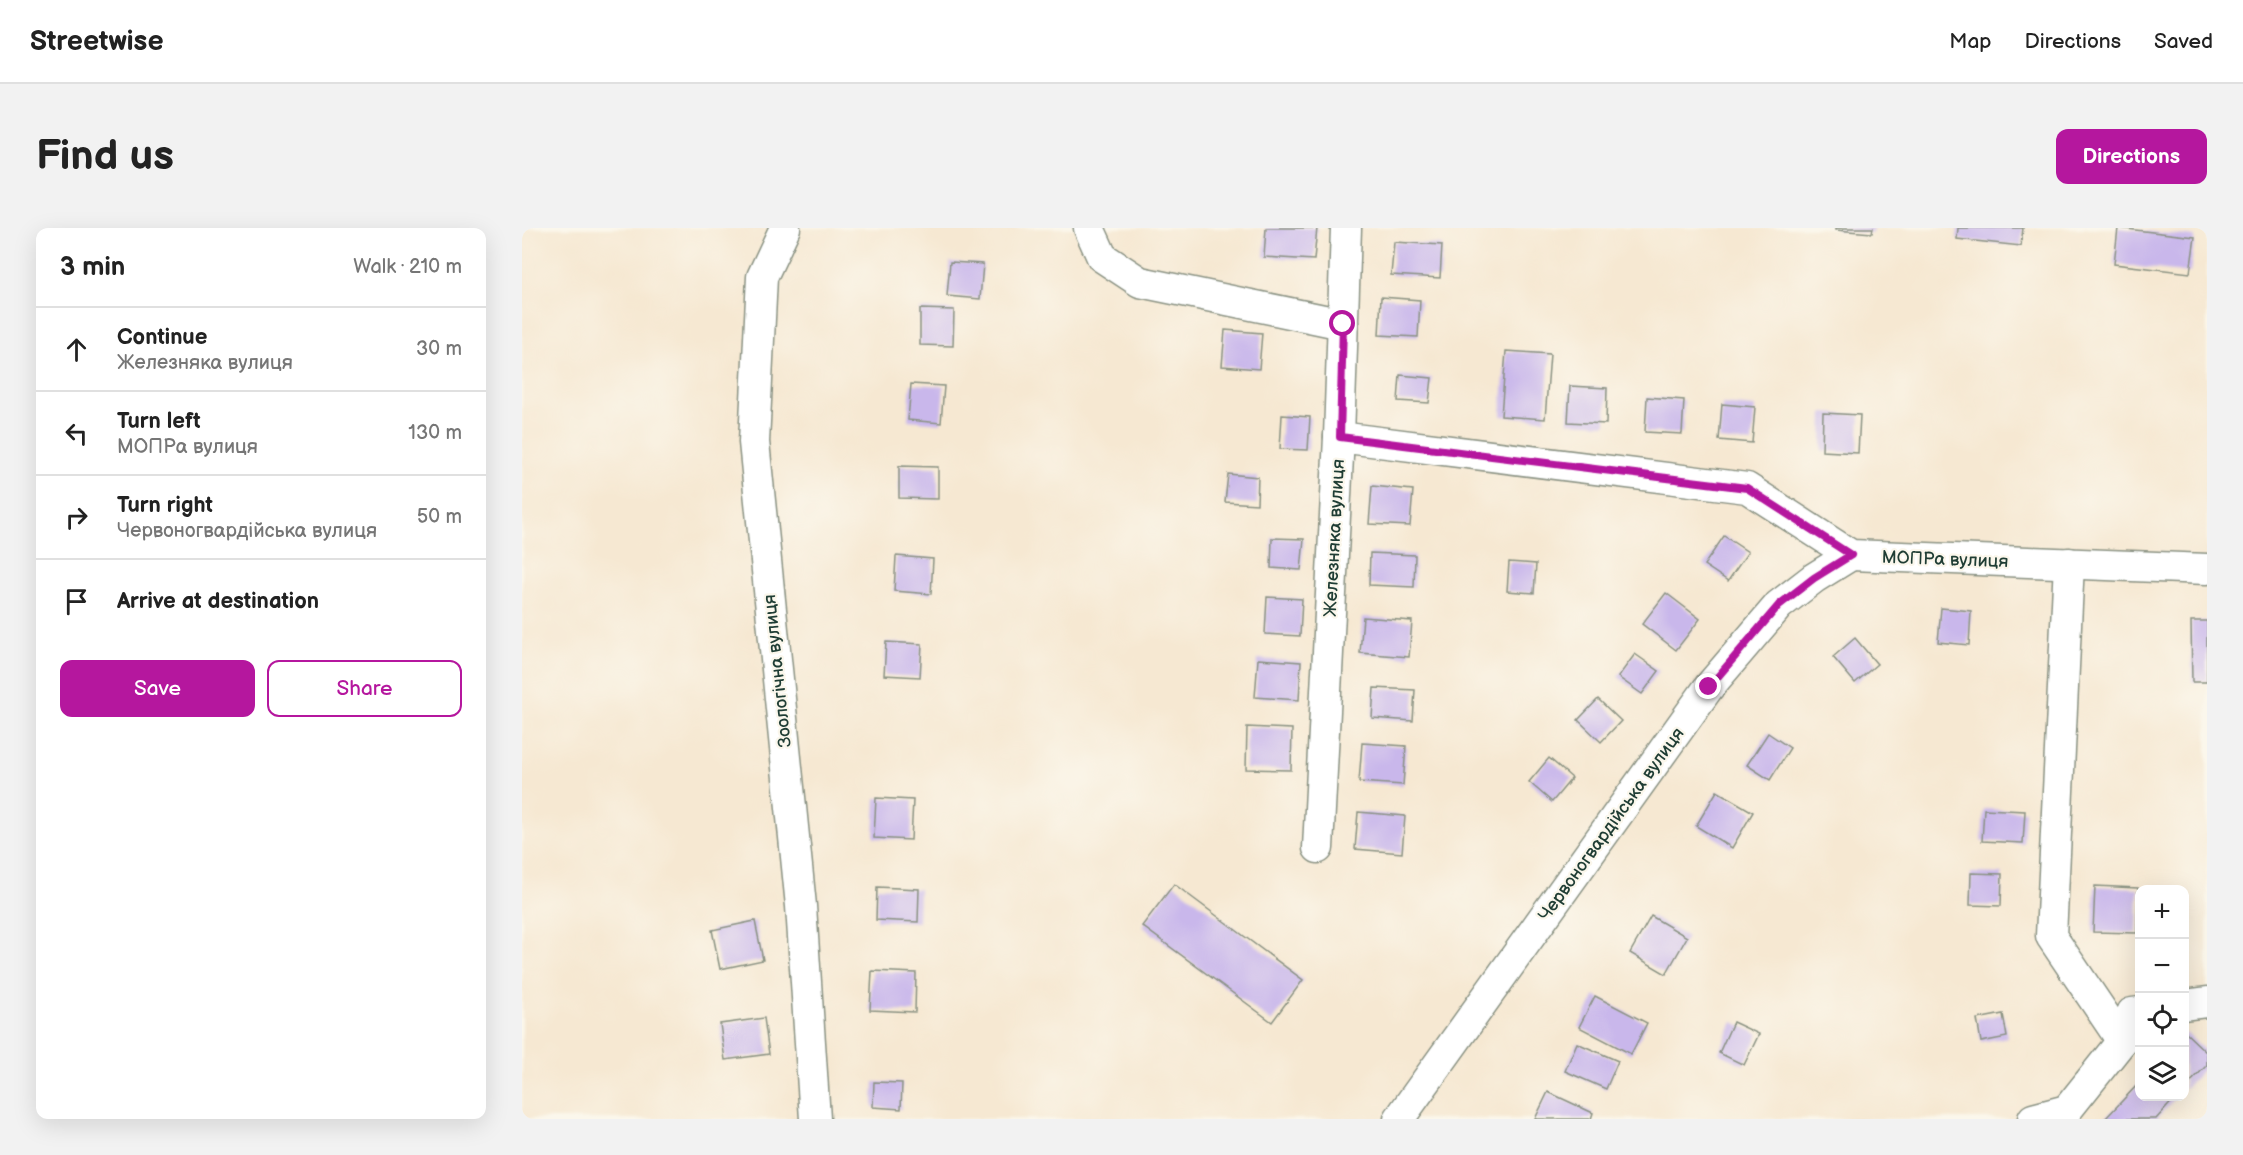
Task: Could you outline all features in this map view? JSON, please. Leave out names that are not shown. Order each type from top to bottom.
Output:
[{"type":"street","name":"Зоологічна вулиця","points":[[785,228],[762,277],[754,442],[801,906],[814,1119]]},
{"type":"street","points":[[1089,228],[1101,257],[1140,282],[1343,324]]},
{"type":"street","name":"Железняка вулиця","points":[[1318,848],[1340,437],[1346,228]]},
{"type":"street","points":[[1340,437],[1747,488],[1851,555]]},
{"type":"street","name":"МОПРа вулиця","points":[[1851,555],[2207,570]]},
{"type":"street","name":"Червоногвардійська вулиця","points":[[1400,1119],[1709,687],[1779,605],[1814,578],[1851,555]]},
{"type":"street","points":[[2069,563],[2051,936],[2122,1041]]},
{"type":"street","points":[[2189,1004],[2207,1002]]},
{"type":"street","points":[[2033,1119],[2067,1110],[2122,1041],[2132,1013],[2135,1013]]},
{"type":"building","points":[[1266,228],[1317,228],[1314,260],[1264,257]]},
{"type":"building","points":[[1836,228],[1873,228],[1872,233],[1836,230]]},
{"type":"building","points":[[1958,228],[2023,228],[2021,246],[1957,239]]},
{"type":"building","points":[[2118,228],[2195,237],[2190,273],[2114,264]]},
{"type":"building","points":[[1394,242],[1442,245],[1440,278],[1391,275]]},
{"type":"building","points":[[950,262],[983,264],[980,299],[947,296]]},
{"type":"building","points":[[1381,297],[1420,300],[1418,337],[1379,335]]},
{"type":"building","points":[[920,309],[954,310],[953,346],[920,345]]},
{"type":"building","points":[[1225,330],[1262,333],[1259,369],[1222,366]]},
{"type":"building","points":[[1506,351],[1550,354],[1545,419],[1501,416]]},
{"type":"building","points":[[1400,375],[1432,378],[1429,403],[1398,401]]},
{"type":"building","points":[[911,384],[944,386],[941,423],[908,420]]},
{"type":"building","points":[[1570,386],[1607,388],[1606,424],[1568,422]]},
{"type":"building","points":[[1647,397],[1684,400],[1682,434],[1645,432]]},
{"type":"building","points":[[1722,404],[1755,407],[1752,443],[1719,440]]},
{"type":"building","points":[[1823,413],[1860,415],[1858,453],[1822,451]]},
{"type":"building","points":[[1282,415],[1310,417],[1308,450],[1280,449]]},
{"type":"building","points":[[899,466],[938,467],[938,499],[899,498]]},
{"type":"building","points":[[1228,474],[1258,477],[1257,504],[1225,502]]},
{"type":"building","points":[[1372,486],[1413,490],[1410,526],[1369,524]]},
{"type":"building","points":[[1724,536],[1748,552],[1728,581],[1704,565]]},
{"type":"building","points":[[1272,538],[1304,539],[1301,570],[1271,568]]},
{"type":"building","points":[[1370,553],[1415,555],[1414,587],[1369,585]]},
{"type":"building","points":[[896,556],[933,559],[931,594],[894,591]]},
{"type":"building","points":[[1509,562],[1536,564],[1534,593],[1507,591]]},
{"type":"building","points":[[1666,593],[1700,619],[1676,650],[1642,624]]},
{"type":"building","points":[[1267,597],[1302,599],[1300,636],[1265,634]]},
{"type":"building","points":[[1941,608],[1971,611],[1969,645],[1938,642]]},
{"type":"building","points":[[1363,617],[1412,621],[1409,657],[1360,653]]},
{"type":"building","points":[[2191,621],[2207,621],[2207,682],[2192,682]]},
{"type":"building","points":[[1855,638],[1877,664],[1855,683],[1833,657]]},
{"type":"building","points":[[886,642],[922,644],[920,677],[884,675]]},
{"type":"building","points":[[1635,654],[1659,671],[1642,694],[1618,677]]},
{"type":"building","points":[[1258,659],[1301,662],[1299,700],[1255,697]]},
{"type":"building","points":[[1374,688],[1415,690],[1413,721],[1372,718]]},
{"type":"building","points":[[1598,699],[1621,721],[1601,742],[1578,720]]},
{"type":"building","points":[[1247,727],[1292,729],[1291,770],[1246,769]]},
{"type":"building","points":[[1768,733],[1790,748],[1770,780],[1747,765]]},
{"type":"building","points":[[1362,743],[1406,746],[1403,785],[1359,782]]},
{"type":"building","points":[[1549,758],[1572,778],[1552,802],[1529,782]]},
{"type":"building","points":[[1717,791],[1753,812],[1732,848],[1696,826]]},
{"type":"building","points":[[876,798],[913,800],[911,840],[874,838]]},
{"type":"building","points":[[1984,809],[2025,811],[2023,843],[1982,841]]},
{"type":"building","points":[[1358,812],[1405,816],[1402,853],[1355,849]]},
{"type":"building","points":[[1971,873],[2002,874],[2001,906],[1970,905]]},
{"type":"building","points":[[1174,884],[1303,980],[1272,1022],[1142,926]]},
{"type":"building","points":[[2095,886],[2135,888],[2135,933],[2093,932]]},
{"type":"building","points":[[877,887],[919,889],[918,922],[876,920]]},
{"type":"building","points":[[1651,916],[1687,937],[1666,974],[1630,953]]},
{"type":"building","points":[[755,921],[763,960],[720,969],[712,930]]},
{"type":"building","points":[[872,971],[916,973],[915,1012],[870,1010]]},
{"type":"building","points":[[1595,996],[1647,1023],[1631,1054],[1579,1027]]},
{"type":"building","points":[[2003,1014],[2007,1037],[1981,1042],[1977,1019]]},
{"type":"building","points":[[764,1018],[769,1054],[725,1060],[720,1024]]},
{"type":"building","points":[[1733,1022],[1759,1034],[1744,1065],[1719,1053]]},
{"type":"building","points":[[2189,1036],[2207,1053],[2207,1065],[2189,1084]]},
{"type":"building","points":[[1577,1043],[1618,1061],[1606,1089],[1565,1071]]},
{"type":"building","points":[[874,1082],[902,1083],[901,1109],[873,1107]]},
{"type":"building","points":[[2135,1087],[2135,1101],[2172,1101],[2156,1119],[2105,1119]]},
{"type":"building","points":[[1548,1092],[1593,1113],[1591,1119],[1535,1119]]},
{"type":"route","points":[[1343,324],[1340,437],[1747,488],[1851,555],[1814,578],[1779,605],[1709,687]]}]
